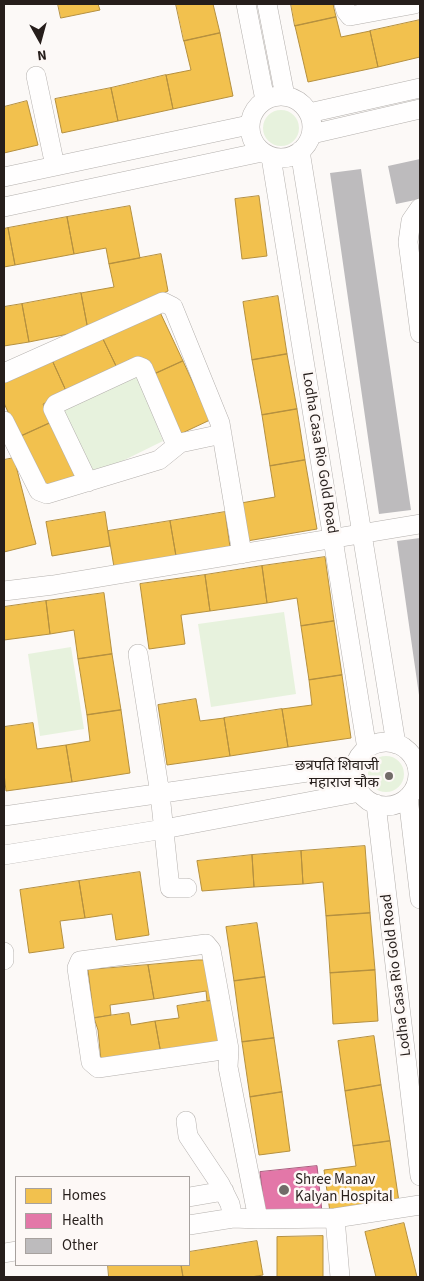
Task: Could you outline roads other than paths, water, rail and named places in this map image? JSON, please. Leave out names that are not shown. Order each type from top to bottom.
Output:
[{"type":"street","points":[[246,4],[265,100]]},
{"type":"street","points":[[267,4],[285,96]]},
{"type":"street","points":[[344,4],[350,16],[415,4]]},
{"type":"street","points":[[36,76],[55,166]]},
{"type":"street","points":[[309,113],[420,88]]},
{"type":"street","points":[[4,177],[249,125],[257,106],[275,96],[295,99],[303,105],[309,113],[312,124],[312,134],[307,143],[292,156],[281,158],[266,154],[4,207]]},
{"type":"street","points":[[312,134],[420,109]]},
{"type":"street","name":"Lodha Casa Rio Gold Road","points":[[249,125],[250,135],[254,144],[266,154],[332,539],[361,757],[354,772],[355,782],[360,792]]},
{"type":"street","name":"Lodha Casa Rio Gold Road","points":[[300,151],[396,744]]},
{"type":"street","points":[[420,208],[411,221],[408,242],[420,334]]},
{"type":"street","points":[[4,373],[163,302],[173,307],[220,423],[242,554]]},
{"type":"street","points":[[88,482],[53,409],[56,404],[138,366],[143,368],[176,445]]},
{"type":"street","points":[[4,421],[39,491],[47,494],[159,460],[180,442],[222,434]]},
{"type":"street","points":[[4,591],[53,585],[420,524]]},
{"type":"street","points":[[138,654],[160,794],[170,888],[187,888]]},
{"type":"street","points":[[4,816],[160,794],[361,757],[379,743],[390,742],[410,752],[417,757],[419,771],[418,782],[413,792],[396,804],[385,806],[376,804],[366,799],[360,792],[164,829],[4,855]]},
{"type":"street","points":[[408,797],[420,899]]},
{"type":"street","name":"Lodha Casa Rio Gold Road","points":[[376,804],[420,1176]]},
{"type":"street","points":[[229,1049],[98,1068],[91,1062],[77,968],[80,961],[206,944],[211,950],[229,1049],[228,1067],[258,1219]]},
{"type":"street","points":[[4,952],[4,960]]},
{"type":"street","points":[[186,1121],[188,1136],[224,1191],[230,1204],[233,1218]]},
{"type":"street","points":[[190,1197],[224,1191]]},
{"type":"street","points":[[190,1225],[233,1218],[335,1218],[420,1205]]},
{"type":"street","points":[[335,1218],[340,1277]]},
{"type":"place","name":"छत्रपति शिवाजी महाराज चौक","points":[[389,776]]},
{"type":"place","name":"Shree Manav Kalyan Hospital","points":[[284,1190]]}]
